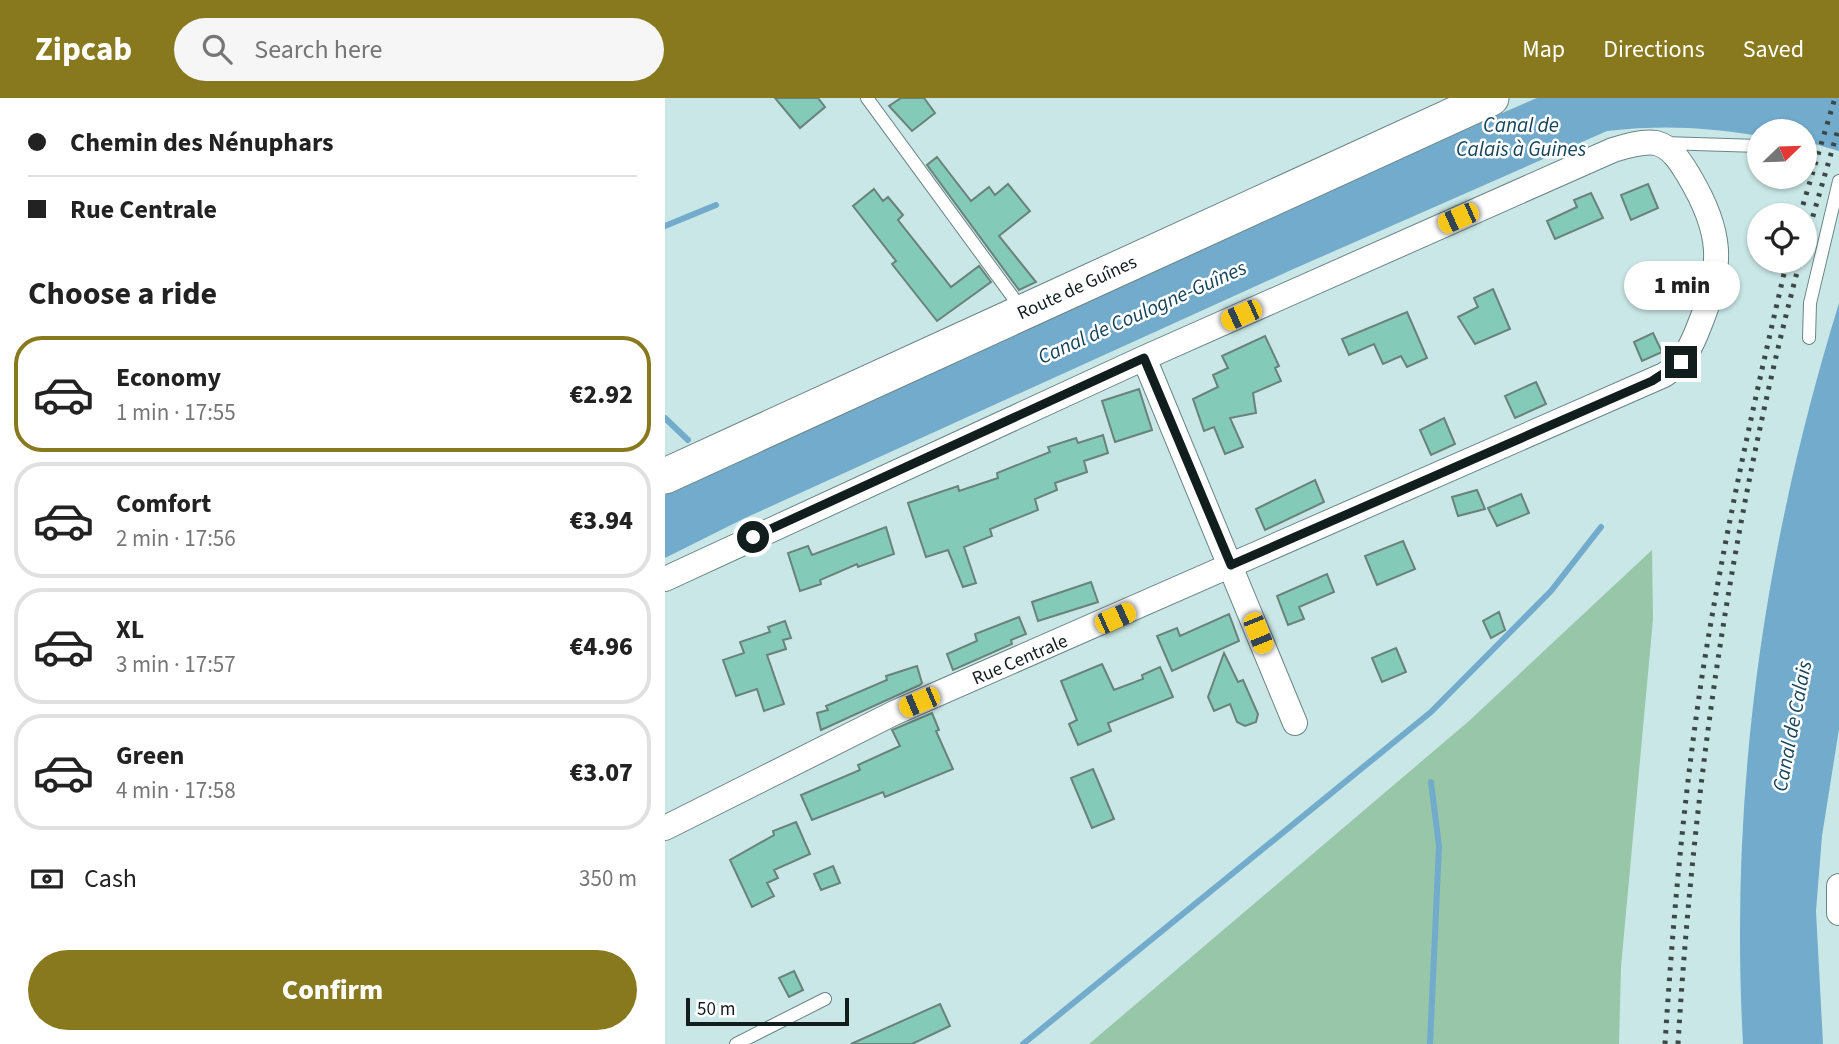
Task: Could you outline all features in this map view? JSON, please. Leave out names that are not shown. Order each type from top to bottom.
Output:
[{"type":"main road","name":"Route de Guînes","points":[[665,476],[1491,98]]},
{"type":"street","name":"Rue Centrale","points":[[665,828],[894,713],[1673,370],[1694,340],[1715,284],[1718,264],[1716,240],[1709,214],[1682,165],[1666,147],[1656,144]]},
{"type":"street","points":[[665,579],[1144,358],[1603,154],[1625,146],[1656,144]]},
{"type":"street","points":[[1144,358],[1295,723]]},
{"type":"street","points":[[1839,886],[1839,913]]},
{"type":"lane","points":[[867,98],[1024,311]]},
{"type":"lane","points":[[1656,144],[1747,146]]},
{"type":"lane","points":[[1809,338],[1810,303],[1839,181]]},
{"type":"lane","points":[[736,1044],[825,999]]},
{"type":"green space","points":[[1652,550],[1653,619],[1621,967],[1619,1044],[1089,1044],[1469,721]]},
{"type":"water","name":"Canal de Calais à Guines","points":[[1537,98],[1839,98],[1839,151],[1817,145],[1817,119],[1747,119],[1747,134],[1683,128],[1607,131],[1289,271],[743,519],[665,558],[665,495],[1370,170]]},
{"type":"water","name":"Canal de Calais","points":[[1839,303],[1839,729],[1822,836],[1816,911],[1823,1044],[1743,1044],[1740,949],[1742,855],[1747,761],[1758,669],[1790,486]]},
{"type":"building","points":[[775,98],[818,98],[825,107],[800,128]]},
{"type":"building","points":[[901,98],[924,98],[935,113],[912,131],[889,106]]},
{"type":"building","points":[[937,157],[971,201],[989,187],[995,195],[1008,184],[1030,211],[999,236],[1036,282],[1019,290],[927,165]]},
{"type":"building","points":[[1648,184],[1658,208],[1631,220],[1621,195]]},
{"type":"building","points":[[874,189],[883,201],[888,197],[903,215],[898,220],[951,287],[979,266],[991,282],[937,321],[892,264],[896,261],[853,206]]},
{"type":"building","points":[[1591,193],[1603,218],[1555,239],[1547,221],[1577,207],[1574,200]]},
{"type":"building","points":[[1493,289],[1510,329],[1475,344],[1458,317],[1478,307],[1474,298]]},
{"type":"building","points":[[1407,312],[1427,358],[1407,367],[1401,356],[1383,364],[1374,344],[1349,355],[1342,339]]},
{"type":"building","points":[[1653,333],[1662,352],[1642,361],[1634,342]]},
{"type":"building","points":[[1265,336],[1279,366],[1275,368],[1281,381],[1253,393],[1256,413],[1230,418],[1243,447],[1225,454],[1214,427],[1204,431],[1193,399],[1218,387],[1213,375],[1228,368],[1222,356]]},
{"type":"building","points":[[1536,382],[1546,404],[1515,418],[1505,396]]},
{"type":"building","points":[[1139,389],[1152,430],[1115,442],[1102,401]]},
{"type":"building","points":[[1444,418],[1455,444],[1431,455],[1420,430]]},
{"type":"building","points":[[1103,435],[1108,453],[1084,461],[1087,472],[1055,483],[1057,490],[1035,499],[1038,510],[990,529],[992,536],[964,547],[976,583],[963,587],[948,550],[926,557],[908,503],[958,486],[959,491],[998,478],[997,473],[1050,452],[1048,447],[1076,438],[1078,443]]},
{"type":"building","points":[[1315,480],[1324,502],[1265,530],[1256,509]]},
{"type":"building","points":[[1477,490],[1485,509],[1458,516],[1452,497]]},
{"type":"building","points":[[1521,494],[1529,513],[1497,526],[1488,508]]},
{"type":"building","points":[[886,527],[894,554],[858,567],[857,564],[820,580],[821,584],[800,591],[788,553],[808,546],[812,555]]},
{"type":"building","points":[[1403,541],[1415,569],[1377,585],[1365,556]]},
{"type":"building","points":[[1327,574],[1334,592],[1299,607],[1304,619],[1288,625],[1277,596]]},
{"type":"building","points":[[1091,582],[1098,602],[1038,621],[1032,602]]},
{"type":"building","points":[[1499,612],[1505,630],[1491,638],[1483,621]]},
{"type":"building","points":[[1229,614],[1239,641],[1172,671],[1157,636],[1177,628],[1180,636]]},
{"type":"building","points":[[1019,617],[1026,634],[1011,640],[1012,644],[953,670],[947,654],[977,641],[975,634]]},
{"type":"building","points":[[785,621],[791,638],[783,640],[786,649],[767,655],[784,704],[764,711],[757,689],[736,696],[723,660],[744,653],[740,642],[770,632],[768,627]]},
{"type":"building","points":[[1396,648],[1406,672],[1382,682],[1372,658]]},
{"type":"building","points":[[1224,653],[1238,682],[1243,680],[1258,714],[1256,722],[1245,726],[1237,722],[1230,704],[1214,711],[1208,697]]},
{"type":"building","points":[[1102,664],[1114,690],[1143,679],[1142,675],[1160,667],[1173,697],[1108,723],[1111,731],[1078,745],[1069,724],[1077,720],[1061,681]]},
{"type":"building","points":[[917,666],[922,683],[920,685],[821,730],[817,713],[828,710],[826,706],[887,680],[886,676]]},
{"type":"building","points":[[932,713],[939,730],[936,731],[953,769],[885,797],[883,792],[812,820],[801,795],[860,770],[858,765],[900,746],[892,730]]},
{"type":"building","points":[[1093,769],[1114,819],[1092,828],[1071,778]]},
{"type":"building","points":[[796,822],[810,854],[774,870],[778,878],[767,883],[774,896],[752,907],[730,860],[774,835],[773,831]]},
{"type":"building","points":[[833,866],[840,883],[821,890],[814,874]]},
{"type":"building","points":[[794,971],[803,990],[789,997],[779,978]]},
{"type":"building","points":[[940,1004],[950,1026],[912,1044],[851,1044]]},
{"type":"waterway","points":[[665,226],[716,205]]},
{"type":"waterway","points":[[665,418],[688,440]]},
{"type":"waterway","points":[[1023,1044],[1431,712],[1551,591],[1601,527]]},
{"type":"waterway","points":[[1430,1044],[1439,846],[1431,782]]},
{"type":"railway","points":[[1804,203],[1835,98]]},
{"type":"railway","points":[[1817,203],[1839,126]]},
{"type":"railway","points":[[1665,1044],[1680,857],[1703,670],[1741,465],[1784,273]]},
{"type":"railway","points":[[1678,1044],[1694,846],[1719,650],[1755,454],[1797,273]]},
{"type":"route","points":[[753,537],[1144,358],[1231,565],[1652,381],[1673,370],[1681,362]]},
{"type":"water label","name":"Canal de Coulogne-Guînes","points":[[1142,312]]}]
